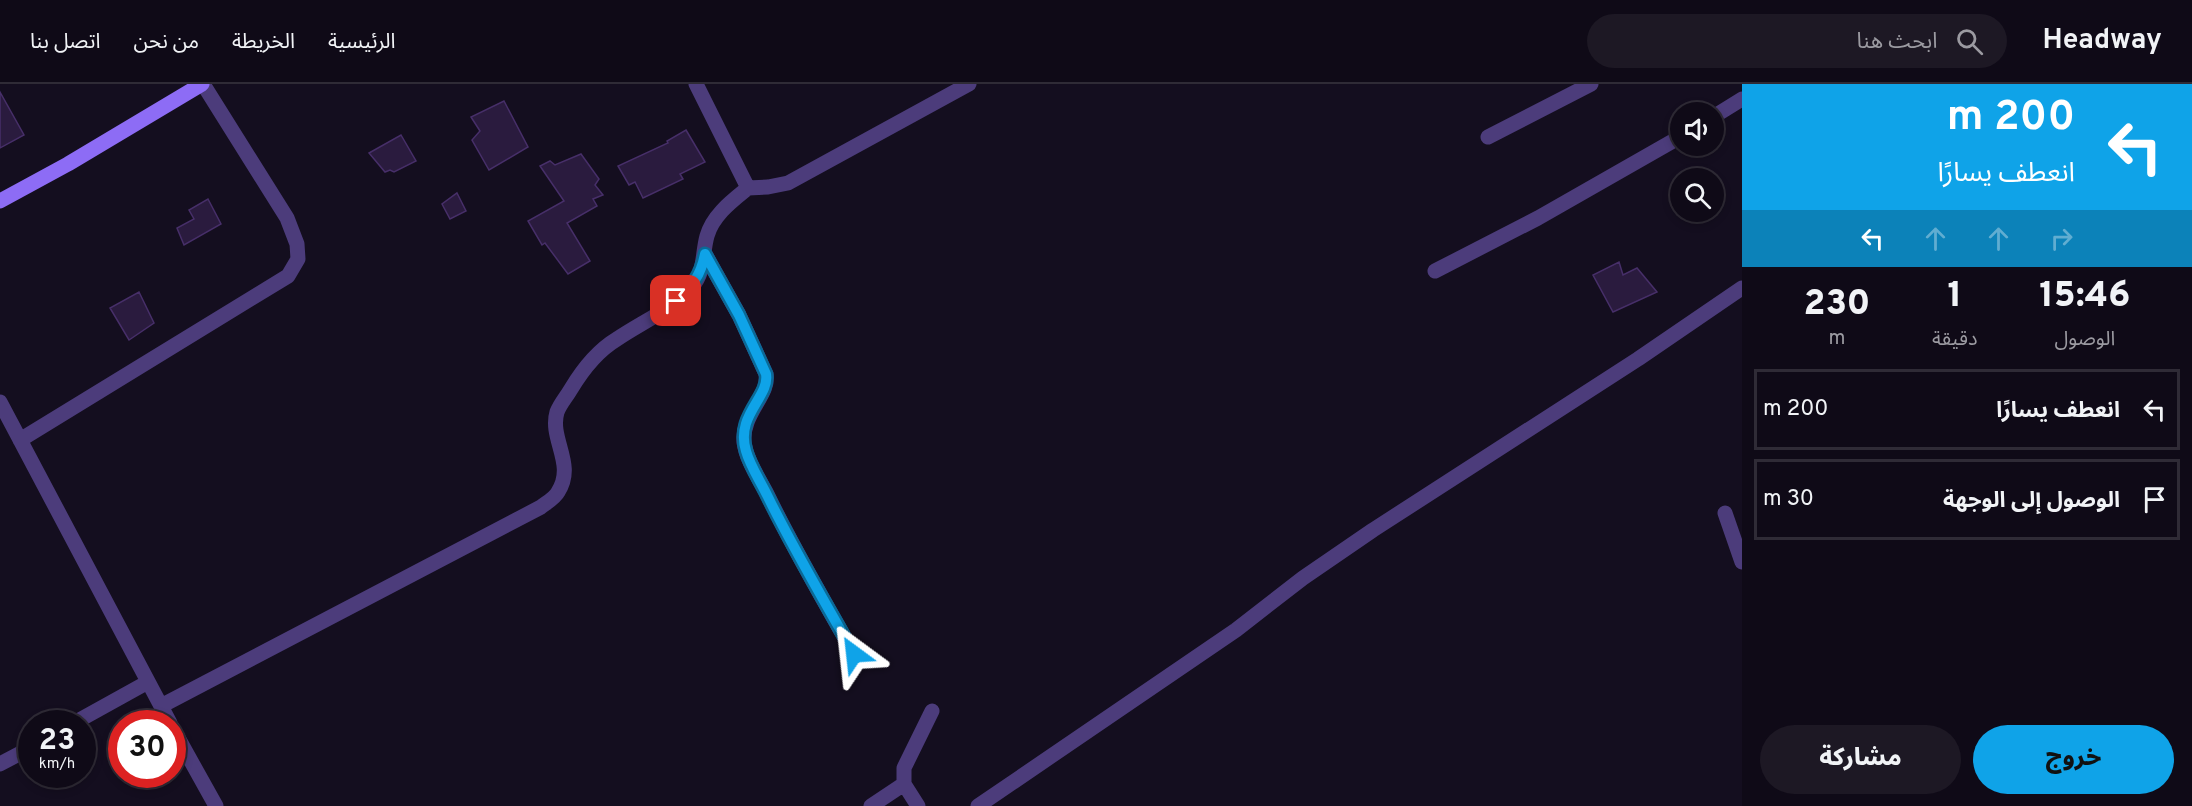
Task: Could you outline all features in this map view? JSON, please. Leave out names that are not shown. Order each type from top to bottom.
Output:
[{"type":"street","points":[[1,198],[68,164],[202,84],[287,218],[297,244],[298,259],[288,276],[20,440]]},
{"type":"street","points":[[696,84],[748,188]]},
{"type":"street","points":[[161,706],[541,507],[558,493],[563,479],[565,462],[556,428],[557,412],[562,403],[579,377],[604,349],[667,308],[693,286],[702,269],[707,235],[715,219],[748,188],[788,183],[969,84]]},
{"type":"street","points":[[1488,137],[1591,84]]},
{"type":"street","points":[[1724,110],[1742,99]]},
{"type":"street","points":[[1435,271],[1538,218],[1670,143]]},
{"type":"street","points":[[705,254],[739,315],[766,374],[765,389],[749,415],[745,427],[746,452],[775,511],[854,654]]},
{"type":"street","points":[[978,806],[1236,630],[1303,578],[1373,530],[1638,359],[1742,288]]},
{"type":"street","points":[[0,402],[163,710]]},
{"type":"street","points":[[1725,513],[1742,562]]},
{"type":"street","points":[[96,711],[148,682]]},
{"type":"street","points":[[918,806],[904,784],[905,764],[932,711]]},
{"type":"street","points":[[0,764],[18,754]]},
{"type":"street","points":[[186,754],[212,805]]},
{"type":"street","points":[[871,806],[904,784]]},
{"type":"building","points":[[0,92],[24,135],[0,148]]},
{"type":"building","points":[[504,101],[528,147],[489,170],[472,140],[480,131],[471,117]]},
{"type":"building","points":[[686,130],[705,162],[680,174],[683,179],[643,198],[635,182],[629,185],[618,166],[668,143],[667,141]]},
{"type":"building","points":[[401,135],[416,161],[394,172],[390,170],[385,172],[369,153]]},
{"type":"building","points":[[581,154],[599,179],[595,185],[603,195],[593,199],[597,206],[567,223],[590,261],[568,274],[545,243],[542,245],[528,221],[564,201],[540,166],[550,161],[555,165]]},
{"type":"building","points":[[457,193],[466,211],[450,219],[442,204]]},
{"type":"building","points":[[208,199],[221,224],[184,245],[177,228],[194,219],[189,210]]},
{"type":"building","points":[[1619,262],[1623,275],[1637,268],[1657,292],[1613,312],[1593,275]]},
{"type":"building","points":[[139,292],[154,323],[129,340],[110,308]]},
{"type":"route","points":[[676,301],[693,286],[702,269],[705,254],[739,315],[766,374],[765,389],[749,415],[745,427],[746,452],[775,511],[854,654]]}]
